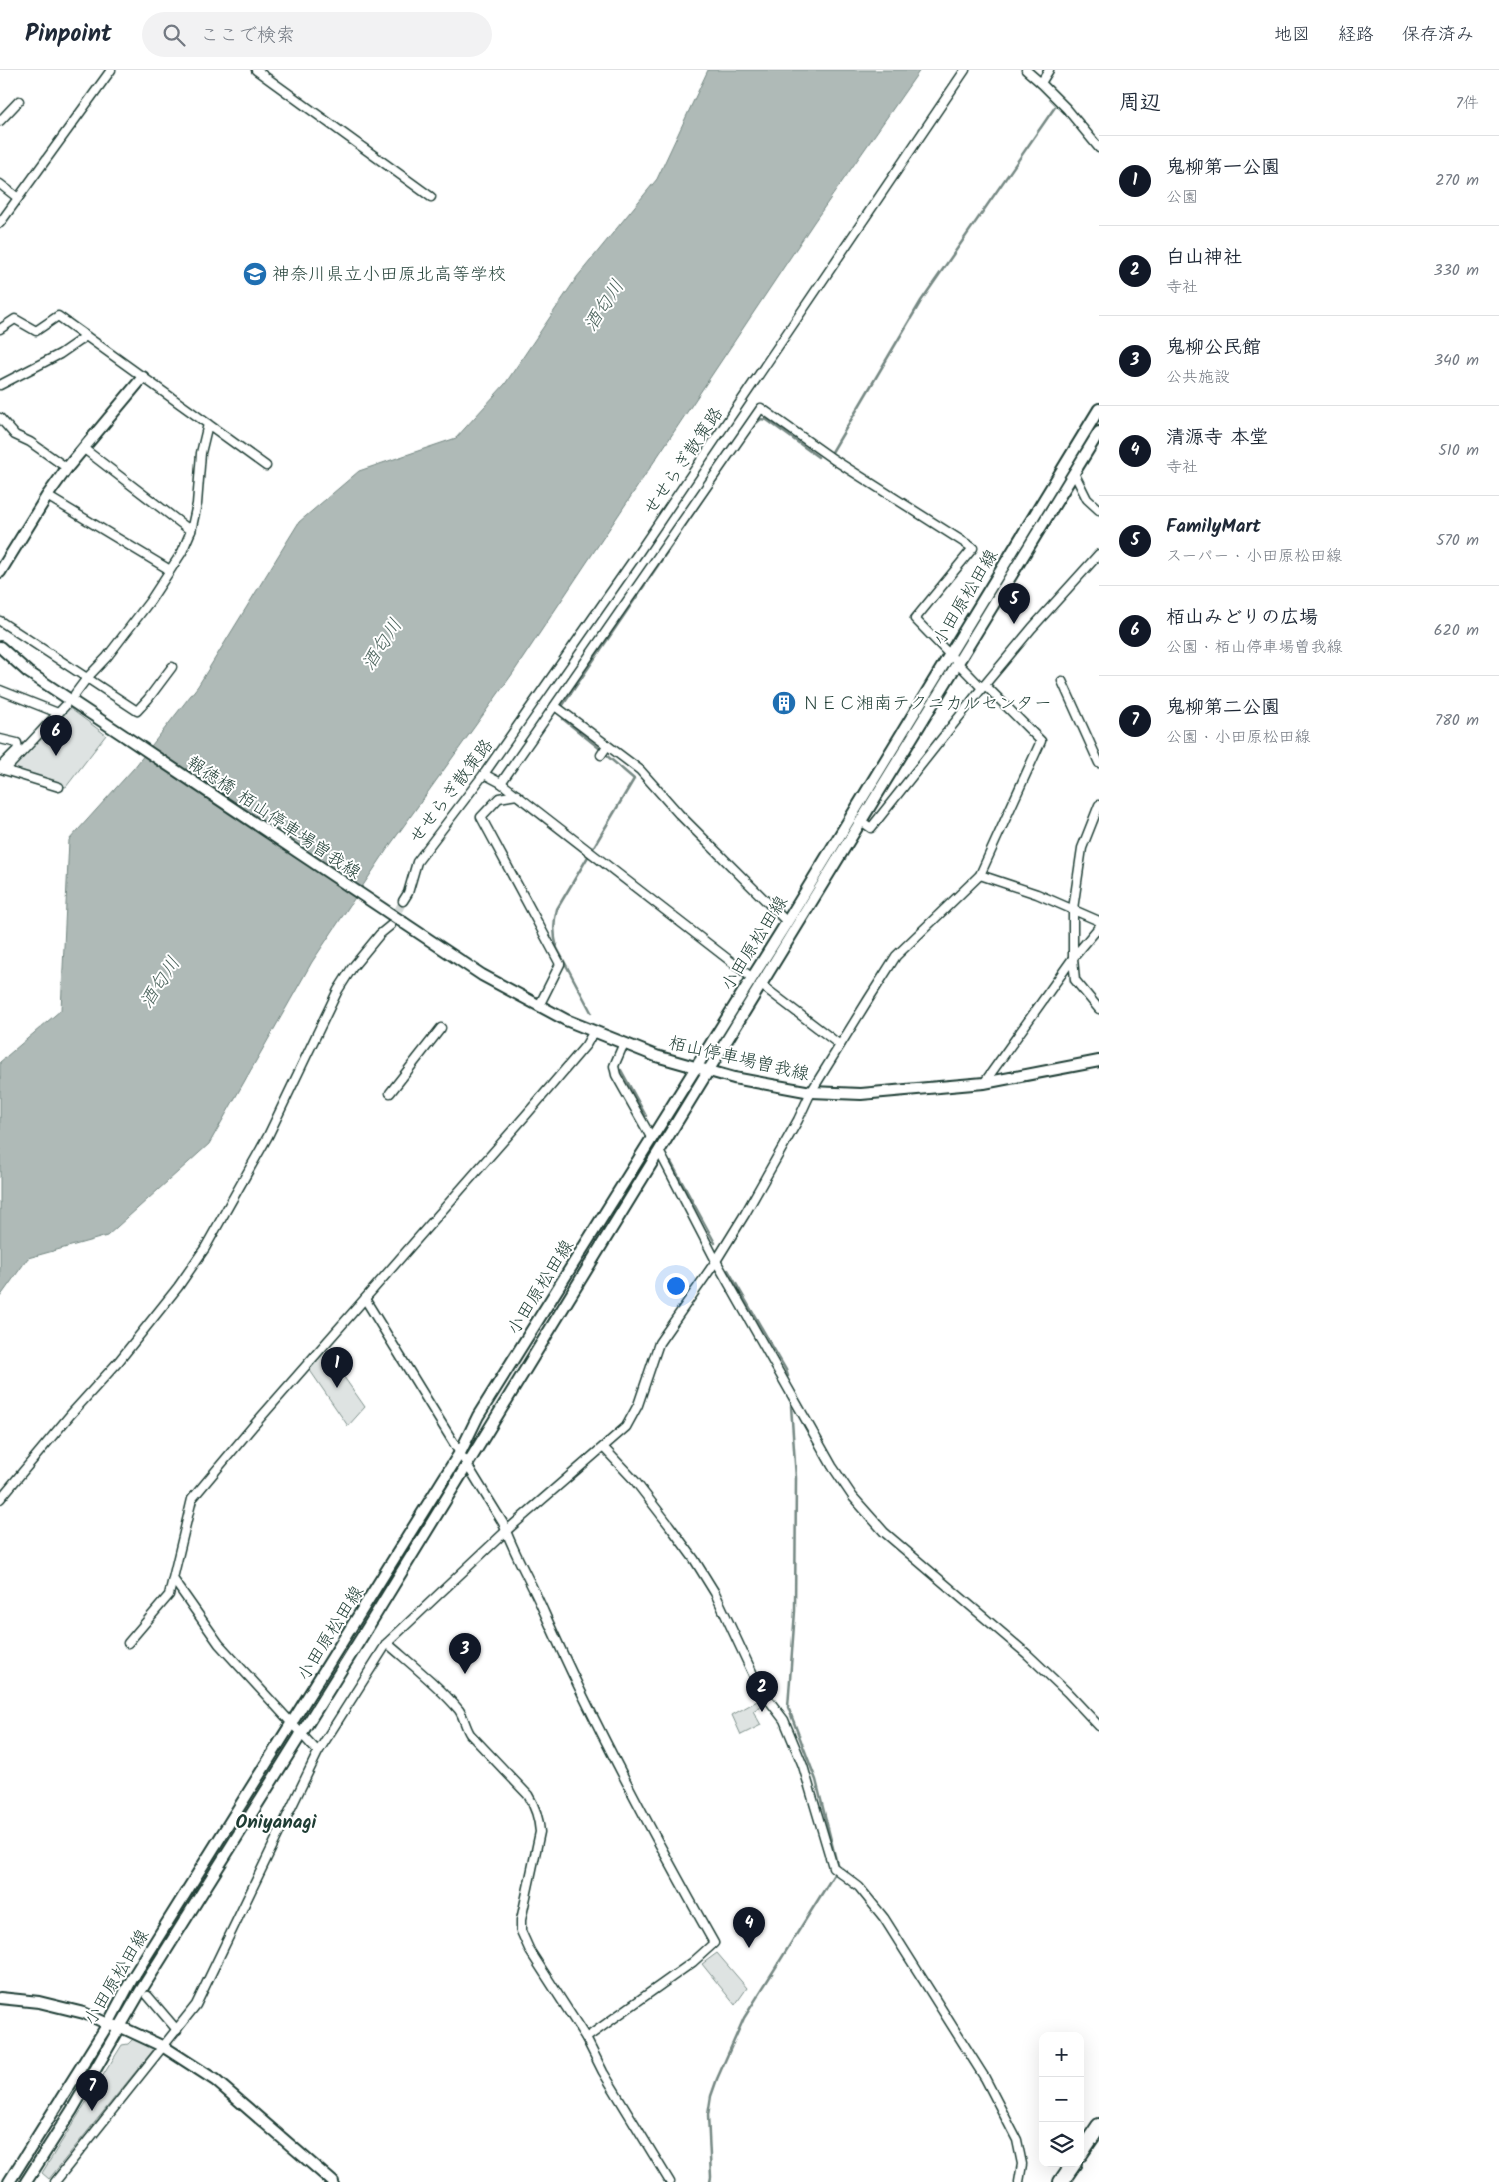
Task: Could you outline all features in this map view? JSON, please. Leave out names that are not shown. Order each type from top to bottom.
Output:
[{"type":"highway","points":[[1084,2148],[1099,2126]]},
{"type":"highway","points":[[1061,2182],[1071,2167]]},
{"type":"main road","points":[[0,572],[47,496],[67,468],[142,377]]},
{"type":"main road","name":"小田原松田線","points":[[10,2182],[108,2024],[132,1979],[461,1451],[478,1416],[696,1068],[1099,409]]},
{"type":"main road","name":"小田原松田線","points":[[26,2182],[72,2110],[300,1734],[1099,432]]},
{"type":"main road","name":"報徳橋 栢山停車場曽我線","points":[[0,647],[28,672],[404,923]]},
{"type":"main road","name":"栢山停車場曽我線","points":[[404,923],[482,975],[539,1006],[656,1056],[734,1078],[811,1092],[861,1094],[984,1083],[1099,1061]]},
{"type":"main road","points":[[0,1998],[39,2002],[84,2013],[108,2024],[121,2027],[164,2047],[215,2080],[333,2182]]},
{"type":"street","points":[[0,223],[110,70]]},
{"type":"street","points":[[256,70],[431,197]]},
{"type":"street","name":"せせらぎ散策路","points":[[403,901],[408,893],[417,862],[484,774],[639,552],[964,70]]},
{"type":"street","points":[[1026,70],[1067,109],[1099,148]]},
{"type":"street","points":[[1041,83],[1049,70]]},
{"type":"street","points":[[0,120],[19,101]]},
{"type":"street","points":[[0,184],[18,198]]},
{"type":"street","points":[[0,330],[15,319],[36,331],[58,316],[266,466]]},
{"type":"street","points":[[0,385],[60,354],[86,336]]},
{"type":"street","points":[[55,2182],[164,2047],[204,1991],[318,1752],[387,1643],[506,1531],[626,1427],[638,1405],[659,1343],[716,1261],[765,1180],[811,1092],[896,956],[980,875],[1041,741],[958,664],[915,619],[972,548],[833,459],[761,408],[554,706],[536,739],[501,783]]},
{"type":"street","points":[[0,418],[15,435],[30,442],[67,468]]},
{"type":"street","points":[[75,694],[87,678],[108,657],[182,552],[192,531],[197,504],[201,453],[208,424]]},
{"type":"street","points":[[83,448],[192,531]]},
{"type":"street","points":[[1074,473],[1087,499],[1099,510]]},
{"type":"street","points":[[47,496],[170,570]]},
{"type":"street","points":[[861,821],[871,828],[983,686],[1099,554]]},
{"type":"street","points":[[0,621],[137,710],[148,699],[172,667]]},
{"type":"street","points":[[1062,681],[1099,763]]},
{"type":"street","points":[[0,690],[58,713]]},
{"type":"street","points":[[59,787],[2,769],[64,706]]},
{"type":"street","points":[[554,706],[640,770],[679,814],[786,922]]},
{"type":"street","points":[[0,739],[17,743],[20,751]]},
{"type":"street","points":[[601,755],[607,746]]},
{"type":"street","points":[[484,774],[501,783],[751,977]]},
{"type":"street","points":[[516,795],[499,798],[481,817],[560,964],[539,1006]]},
{"type":"street","points":[[1099,805],[1082,848],[1073,909],[1074,980],[1099,1009]]},
{"type":"street","points":[[980,875],[1073,909],[1099,921]]},
{"type":"street","points":[[0,1499],[71,1414],[119,1361],[178,1287],[205,1248],[268,1136],[338,990],[352,968],[380,934],[390,925]]},
{"type":"street","points":[[984,1083],[1073,958],[1099,927]]},
{"type":"street","points":[[760,984],[840,1045]]},
{"type":"street","points":[[390,1093],[441,1028]]},
{"type":"street","points":[[128,1643],[169,1595],[192,1499],[526,1115],[586,1045],[595,1031]]},
{"type":"street","points":[[620,1042],[614,1066],[616,1074],[652,1139]]},
{"type":"street","points":[[659,1151],[716,1261],[832,1466],[853,1496],[884,1532],[1027,1654],[1099,1726]]},
{"type":"street","points":[[365,1299],[461,1451],[503,1523],[582,1696],[714,1943],[693,1962],[586,2038]]},
{"type":"street","points":[[604,1448],[669,1524],[715,1593],[759,1687],[784,1720],[804,1766],[833,1867],[859,1886],[884,1918],[985,2078],[1017,2140],[1022,2164],[1019,2182]]},
{"type":"street","points":[[174,1580],[219,1644],[318,1752]]},
{"type":"street","points":[[387,1643],[461,1712],[464,1726],[470,1734],[528,1795],[535,1806],[540,1832],[521,1920],[521,1931],[530,1951],[586,2038],[603,2072],[670,2182]]},
{"type":"street","points":[[148,1996],[177,2030]]},
{"type":"shaded area","points":[[68,707],[106,735],[66,787],[11,769]]},
{"type":"shaded area","points":[[325,1350],[365,1407],[348,1426],[309,1369]]},
{"type":"shaded area","points":[[759,1700],[763,1705],[753,1711],[761,1725],[741,1735],[732,1715]]},
{"type":"shaded area","points":[[717,1953],[747,1988],[735,2005],[702,1964]]},
{"type":"shaded area","points":[[134,2038],[154,2049],[49,2179],[42,2173],[122,2045],[128,2044]]},
{"type":"water","name":"酒匂川","points":[[708,70],[920,70],[814,222],[513,673],[388,848],[312,962],[209,1144],[107,1236],[28,1258],[0,1297],[0,1062],[61,1010],[69,840],[134,768],[198,686],[299,522],[359,471],[456,438],[505,384],[577,277],[657,179]]},
{"type":"waterway","points":[[832,452],[921,301],[1055,107]]},
{"type":"waterway","points":[[754,425],[761,419],[767,420],[818,457]]},
{"type":"waterway","points":[[563,705],[731,458]]},
{"type":"waterway","points":[[563,719],[599,748]]},
{"type":"waterway","points":[[591,1012],[557,948],[554,924],[557,909],[634,779],[606,755]]},
{"type":"waterway","points":[[621,1070],[646,1116]]},
{"type":"waterway","points":[[671,1162],[715,1243]]},
{"type":"waterway","points":[[728,1270],[788,1376]]},
{"type":"waterway","points":[[710,2182],[708,2115],[711,2096],[717,2079],[744,2018],[838,1868],[816,1780],[788,1707],[795,1611],[796,1478],[791,1406]]},
{"type":"tunnel","points":[[393,921],[403,901]]},
{"type":"place","name":"神奈川県立小田原北高等学校","points":[[255,274]]},
{"type":"place","name":"FamilyMart","points":[[1014,624]]},
{"type":"place","name":"ＮＥＣ湘南テクニカルセンター","points":[[784,703]]},
{"type":"place","name":"栢山みどりの広場","points":[[56,756]]},
{"type":"place","name":"鬼柳第一公園","points":[[337,1388]]},
{"type":"place","name":"鬼柳公民館","points":[[465,1674]]},
{"type":"place","name":"白山神社","points":[[762,1712]]},
{"type":"place","name":"清源寺 本堂","points":[[749,1948]]},
{"type":"place","name":"鬼柳第二公園","points":[[92,2111]]},
{"type":"district","name":"Oniyanagi","points":[[276,1821]]}]
